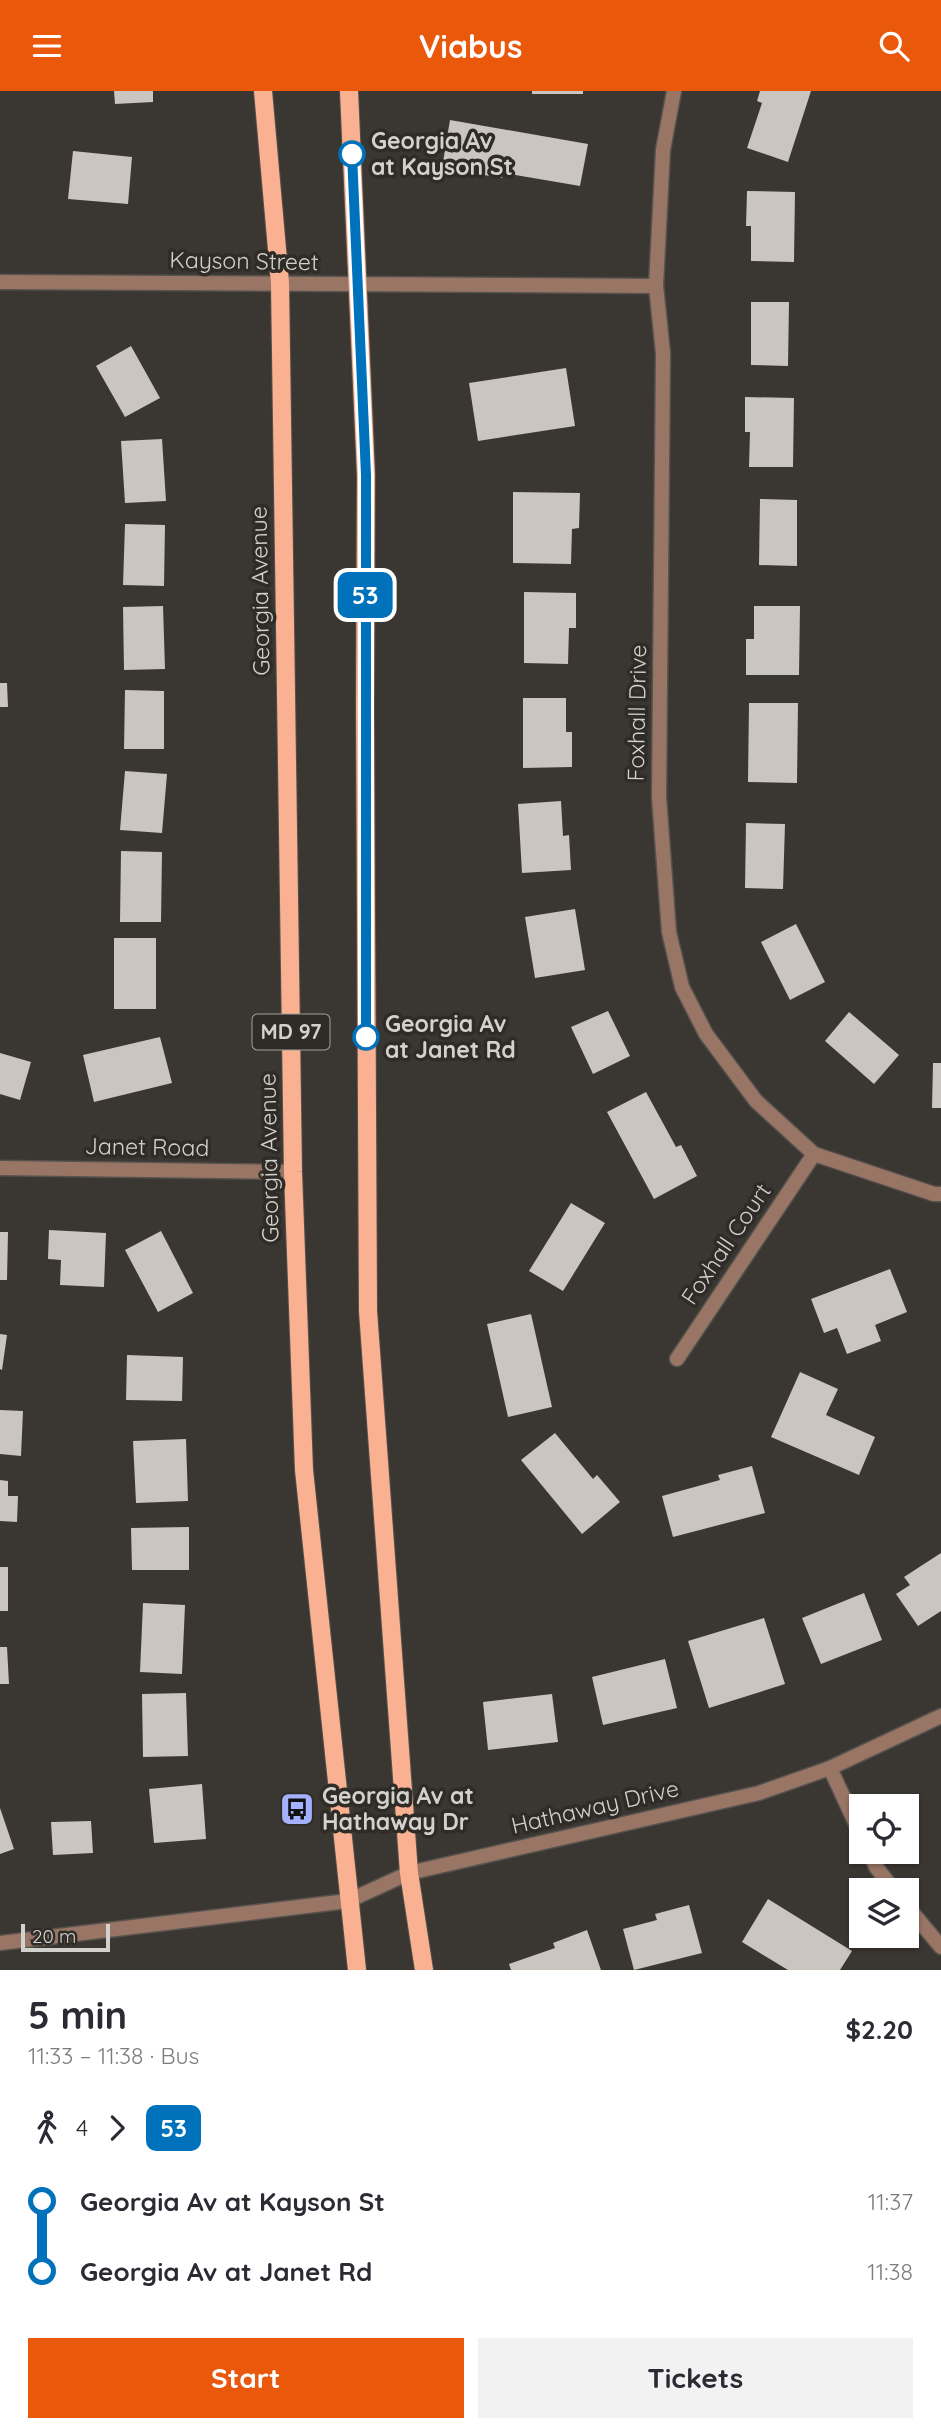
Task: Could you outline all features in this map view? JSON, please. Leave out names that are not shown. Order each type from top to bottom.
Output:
[{"type":"main road","name":"Georgia Avenue","points":[[263,91],[280,283],[293,1172],[304,1469],[357,1970]]},
{"type":"main road","points":[[349,91],[366,475],[368,1311],[409,1873],[424,1970]]},
{"type":"street","name":"Foxhall Drive","points":[[674,91],[663,150],[656,286],[663,353],[659,797],[669,932],[682,987],[706,1034],[756,1101],[814,1154],[934,1194],[941,1194]]},
{"type":"street","name":"Kayson Street","points":[[0,282],[656,286]]},
{"type":"street","name":"Foxhall Court","points":[[677,1359],[814,1154]]},
{"type":"street","name":"Janet Road","points":[[0,1168],[293,1172]]},
{"type":"street","name":"Hathaway Drive","points":[[0,1943],[348,1901],[409,1873],[759,1793],[830,1768],[941,1716]]},
{"type":"street","points":[[830,1768],[849,1809]]},
{"type":"street","points":[[919,1921],[941,1947]]},
{"type":"building","points":[[114,91],[153,91],[153,102],[115,104]]},
{"type":"building","points":[[532,91],[583,91],[583,94],[532,94]]},
{"type":"building","points":[[760,91],[811,91],[788,162],[747,148],[762,103],[757,101]]},
{"type":"building","points":[[450,120],[588,144],[580,186],[503,173],[502,178],[442,168]]},
{"type":"building","points":[[73,151],[132,157],[128,204],[68,199]]},
{"type":"building","points":[[747,191],[795,192],[794,262],[751,261],[751,226],[746,226]]},
{"type":"building","points":[[751,302],[789,302],[788,366],[751,365]]},
{"type":"building","points":[[131,346],[160,398],[125,417],[96,366]]},
{"type":"building","points":[[566,368],[575,426],[478,441],[469,383]]},
{"type":"building","points":[[745,397],[794,398],[793,467],[749,467],[750,432],[745,432]]},
{"type":"building","points":[[162,439],[166,501],[125,503],[121,441]]},
{"type":"building","points":[[513,492],[580,493],[579,528],[572,529],[571,564],[513,563]]},
{"type":"building","points":[[760,499],[797,500],[797,566],[759,565]]},
{"type":"building","points":[[125,524],[165,525],[164,586],[123,585]]},
{"type":"building","points":[[524,592],[576,593],[576,628],[569,628],[568,664],[524,663]]},
{"type":"building","points":[[163,606],[165,669],[124,670],[123,607]]},
{"type":"building","points":[[754,606],[800,606],[799,675],[746,675],[746,639],[754,639]]},
{"type":"building","points":[[0,683],[7,683],[8,707],[0,707]]},
{"type":"building","points":[[125,690],[164,691],[164,749],[124,749]]},
{"type":"building","points":[[523,698],[566,698],[566,732],[572,732],[572,767],[523,768]]},
{"type":"building","points":[[749,703],[798,703],[797,783],[748,782]]},
{"type":"building","points":[[125,771],[167,774],[162,833],[120,830]]},
{"type":"building","points":[[561,801],[563,836],[569,835],[571,870],[522,873],[518,804]]},
{"type":"building","points":[[746,823],[785,824],[783,889],[745,888]]},
{"type":"building","points":[[121,851],[162,852],[161,922],[120,922]]},
{"type":"building","points":[[575,909],[585,970],[535,978],[525,917]]},
{"type":"building","points":[[796,924],[825,982],[790,1000],[761,942]]},
{"type":"building","points":[[114,938],[156,938],[156,1009],[114,1009]]},
{"type":"building","points":[[608,1011],[630,1056],[593,1074],[571,1027]]},
{"type":"building","points":[[849,1012],[899,1055],[874,1084],[825,1041]]},
{"type":"building","points":[[160,1037],[172,1083],[94,1102],[83,1055]]},
{"type":"building","points":[[0,1053],[31,1062],[20,1100],[0,1094]]},
{"type":"building","points":[[933,1063],[941,1063],[941,1108],[932,1108]]},
{"type":"building","points":[[646,1092],[676,1147],[681,1145],[697,1176],[654,1199],[607,1112]]},
{"type":"building","points":[[571,1203],[605,1223],[563,1291],[529,1271]]},
{"type":"building","points":[[49,1230],[106,1233],[104,1287],[60,1285],[61,1260],[48,1259]]},
{"type":"building","points":[[161,1231],[193,1293],[158,1312],[125,1250]]},
{"type":"building","points":[[0,1232],[8,1232],[7,1280],[0,1280]]},
{"type":"building","points":[[890,1269],[907,1312],[875,1325],[881,1341],[847,1354],[837,1328],[824,1333],[811,1299]]},
{"type":"building","points":[[531,1314],[552,1407],[508,1417],[487,1324]]},
{"type":"building","points":[[0,1334],[7,1335],[2,1370],[0,1369]]},
{"type":"building","points":[[127,1355],[183,1357],[182,1401],[126,1400]]},
{"type":"building","points":[[800,1372],[838,1389],[826,1415],[875,1437],[859,1475],[771,1437]]},
{"type":"building","points":[[0,1410],[23,1411],[21,1456],[0,1454]]},
{"type":"building","points":[[555,1433],[593,1479],[597,1475],[620,1502],[582,1534],[521,1460]]},
{"type":"building","points":[[186,1439],[188,1501],[136,1503],[133,1441]]},
{"type":"building","points":[[752,1466],[765,1513],[673,1537],[662,1496],[720,1480],[718,1475]]},
{"type":"building","points":[[0,1480],[8,1481],[8,1496],[18,1496],[17,1522],[0,1521]]},
{"type":"building","points":[[189,1527],[189,1570],[132,1570],[131,1528]]},
{"type":"building","points":[[941,1553],[941,1611],[918,1626],[896,1594],[910,1585],[904,1577]]},
{"type":"building","points":[[0,1567],[8,1567],[8,1611],[0,1611]]},
{"type":"building","points":[[864,1593],[882,1640],[821,1664],[802,1618]]},
{"type":"building","points":[[143,1603],[185,1605],[182,1674],[140,1672]]},
{"type":"building","points":[[764,1618],[785,1684],[709,1708],[688,1641]]},
{"type":"building","points":[[0,1647],[7,1647],[9,1684],[0,1684]]},
{"type":"building","points":[[665,1659],[677,1708],[603,1725],[592,1677]]},
{"type":"building","points":[[186,1693],[188,1756],[143,1757],[142,1694]]},
{"type":"building","points":[[552,1694],[558,1742],[488,1750],[483,1702]]},
{"type":"building","points":[[202,1784],[206,1839],[154,1843],[149,1789]]},
{"type":"building","points":[[0,1808],[14,1849],[0,1854]]},
{"type":"building","points":[[91,1821],[93,1853],[53,1855],[51,1822]]},
{"type":"building","points":[[768,1899],[852,1951],[840,1970],[788,1970],[742,1942]]},
{"type":"building","points":[[689,1905],[702,1953],[634,1970],[623,1929],[657,1920],[655,1914]]},
{"type":"building","points":[[587,1930],[601,1970],[511,1970],[509,1964],[555,1948],[553,1943]]},
{"type":"bus line","name":"53","points":[[352,154],[366,475],[366,1037]]},
{"type":"place","name":"Georgia Av at Kayson St","points":[[352,154]]},
{"type":"place","name":"Georgia Av at Janet Rd","points":[[366,1037]]},
{"type":"place","name":"Georgia Av at Hathaway Dr","points":[[297,1809]]}]
